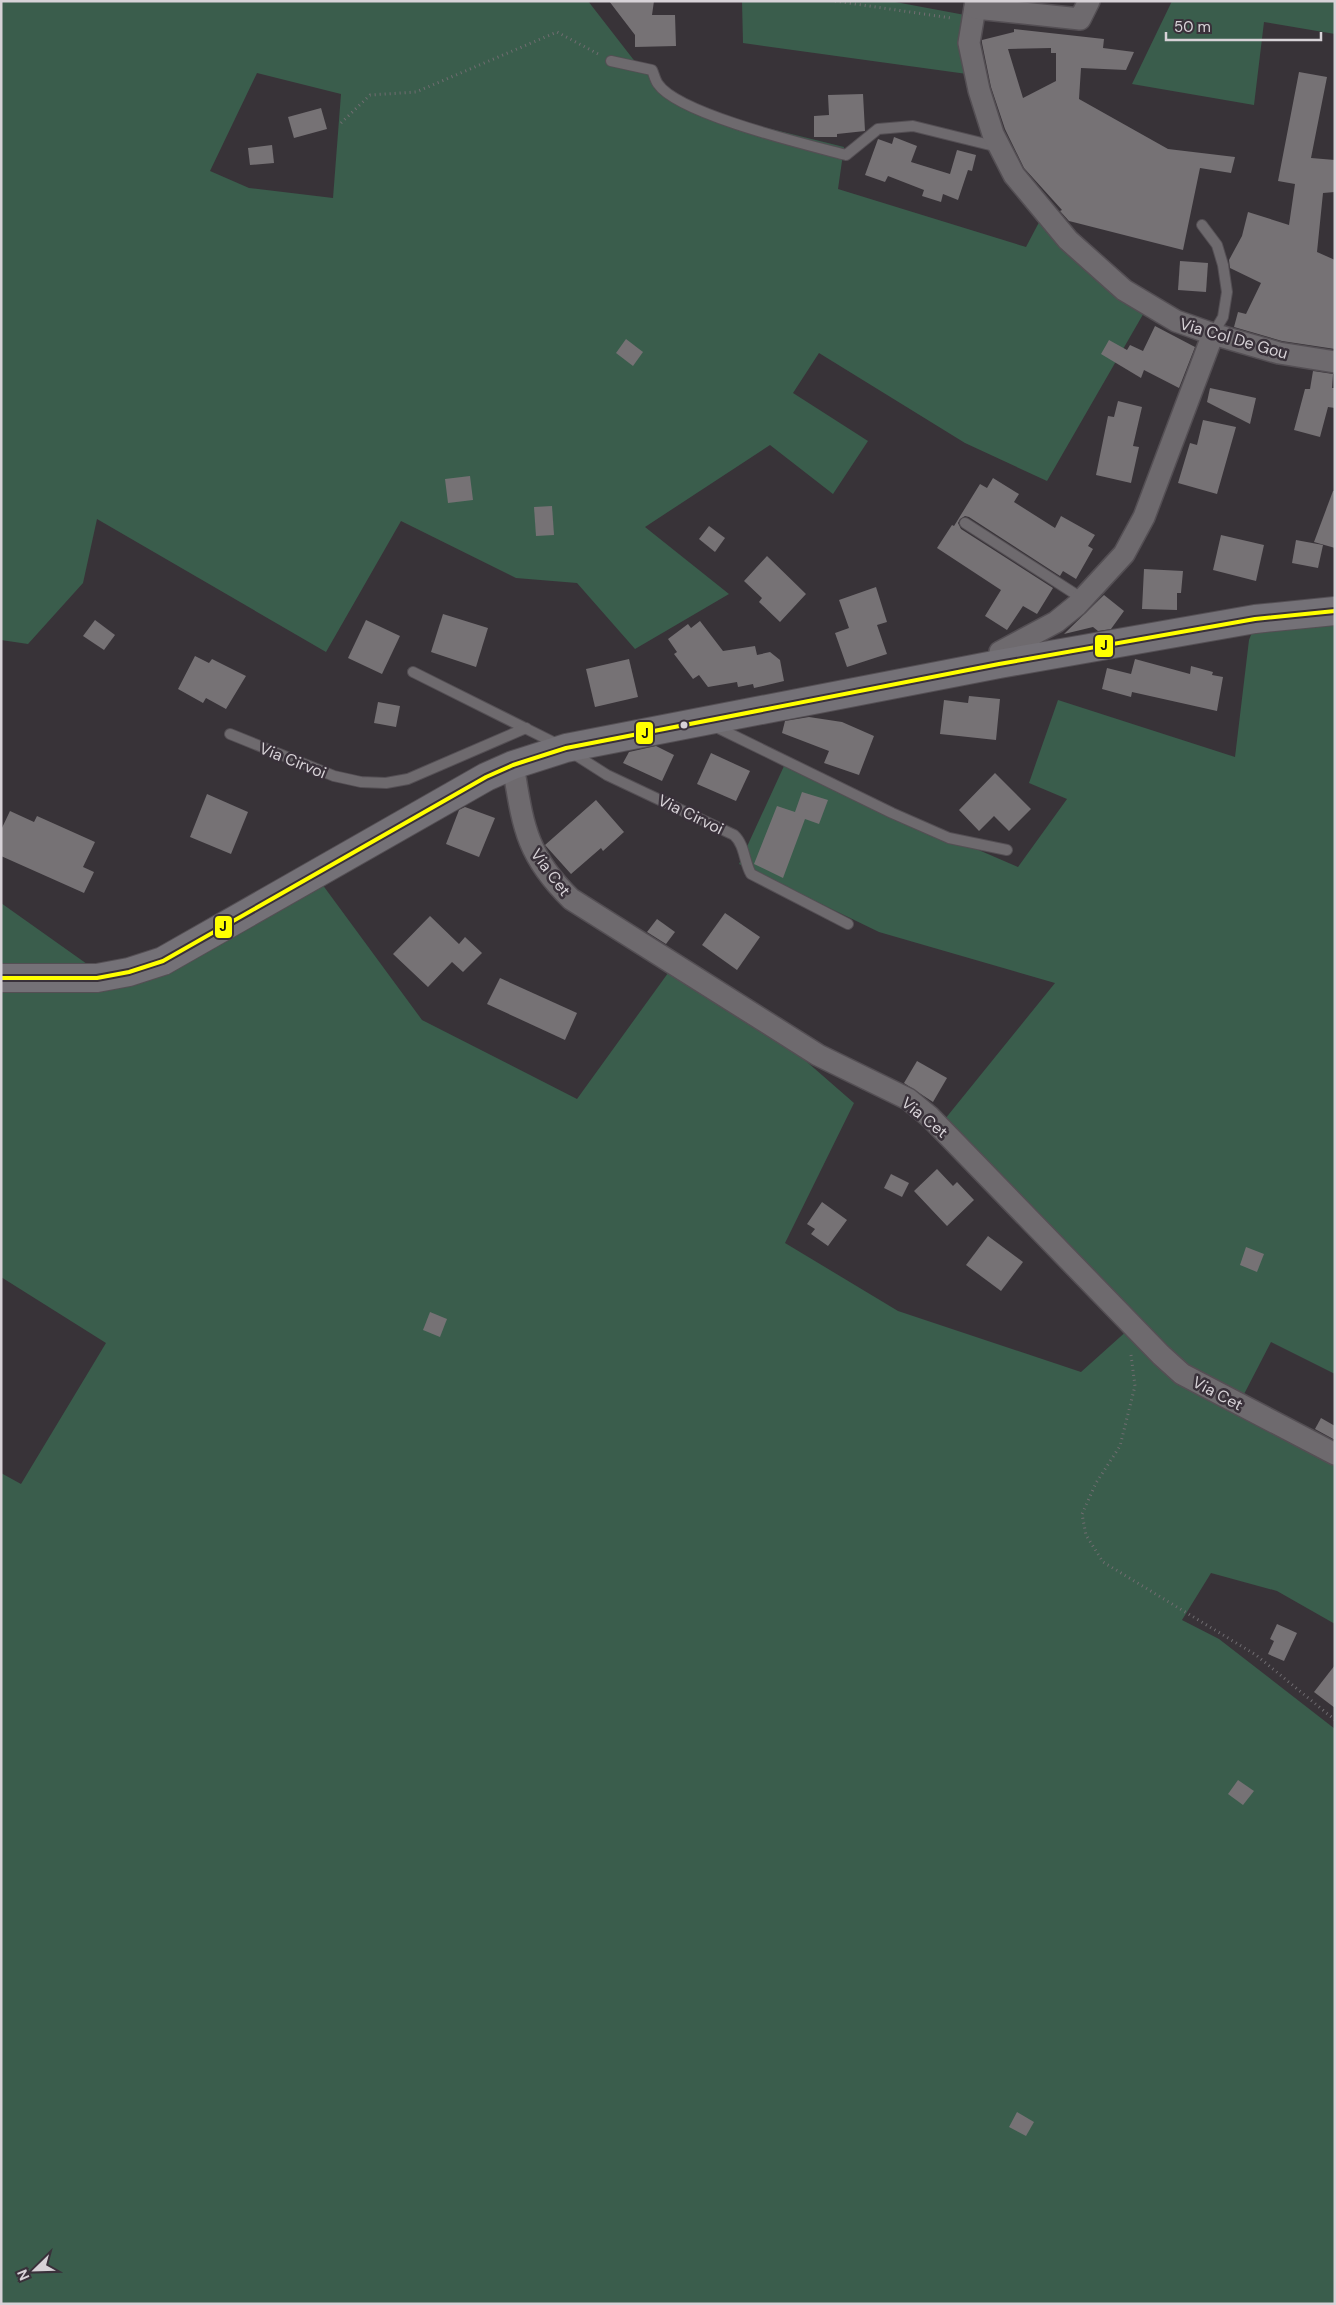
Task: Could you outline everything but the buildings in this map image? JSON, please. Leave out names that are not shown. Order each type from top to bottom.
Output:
[{"type":"street","points":[[976,5],[1080,19],[1089,1]]},
{"type":"street","name":"Via Col De Gou","points":[[976,5],[969,44],[979,90],[993,134],[1014,175],[1068,240],[1105,274],[1145,304],[1176,321],[1279,353],[1335,362]]},
{"type":"street","points":[[999,664],[1000,652],[1056,622],[1083,598],[1124,554],[1144,517],[1213,334]]},
{"type":"street","points":[[1,978],[97,978],[129,972],[162,961],[208,937],[486,777],[513,764],[566,748],[999,664],[1255,619],[1335,611]]},
{"type":"street","name":"Via Cet","points":[[513,764],[527,838],[542,866],[571,899],[818,1055],[908,1099],[930,1117],[1182,1374],[1335,1454]]},
{"type":"lane","points":[[611,61],[652,70],[658,84],[676,99],[724,119],[783,139],[846,155],[878,129],[913,126],[999,147]]},
{"type":"lane","points":[[1202,225],[1217,244],[1223,265],[1227,292],[1223,317],[1213,334]]},
{"type":"lane","points":[[965,523],[1083,598]]},
{"type":"lane","name":"Via Cirvoi","points":[[413,672],[566,748],[607,774],[734,835],[739,840],[745,865],[751,874],[848,924]]},
{"type":"lane","points":[[704,721],[892,813],[950,838],[1007,850]]},
{"type":"lane","name":"Via Cirvoi","points":[[230,734],[334,776],[361,782],[386,783],[408,779],[526,728]]},
{"type":"path","points":[[835,1],[951,18],[955,26]]},
{"type":"path","points":[[341,123],[370,95],[416,92],[557,32],[611,61]]},
{"type":"path","points":[[1127,1319],[1135,1386],[1120,1446],[1096,1483],[1082,1514],[1086,1535],[1103,1562],[1256,1655],[1335,1720]]},
{"type":"green space","points":[[1,1],[588,1],[633,59],[678,106],[844,147],[838,189],[1026,247],[1046,209],[1149,304],[1047,481],[965,443],[819,353],[793,393],[868,441],[833,494],[770,445],[645,527],[729,594],[635,649],[577,583],[516,578],[401,521],[326,652],[97,519],[83,583],[28,644],[1,640]],"holes":[[[257,73],[341,94],[333,198],[249,188],[210,171]]]},
{"type":"green space","points":[[742,1],[890,1],[965,15],[967,74],[743,43]]},
{"type":"green space","points":[[1172,1],[1335,1],[1335,34],[1264,22],[1254,105],[1132,84]]},
{"type":"green space","points":[[1335,604],[1335,1374],[1271,1342],[1242,1398],[1335,1458],[1335,1624],[1277,1591],[1211,1573],[1182,1620],[1219,1639],[1335,1729],[1335,2304],[1,2304],[1,1473],[21,1484],[106,1343],[1,1277],[1,903],[87,964],[196,957],[322,884],[422,1020],[577,1099],[676,962],[737,1001],[854,1103],[785,1243],[898,1311],[1081,1372],[1139,1320],[945,1119],[1055,983],[879,932],[739,864],[784,766],[1018,867],[1067,799],[1029,783],[1058,700],[1235,757],[1249,640],[1262,607]]},
{"type":"transit line","name":"J","points":[[1,978],[97,978],[129,972],[163,961],[486,777],[513,765],[566,748],[999,664],[1255,619],[1335,611]]}]
